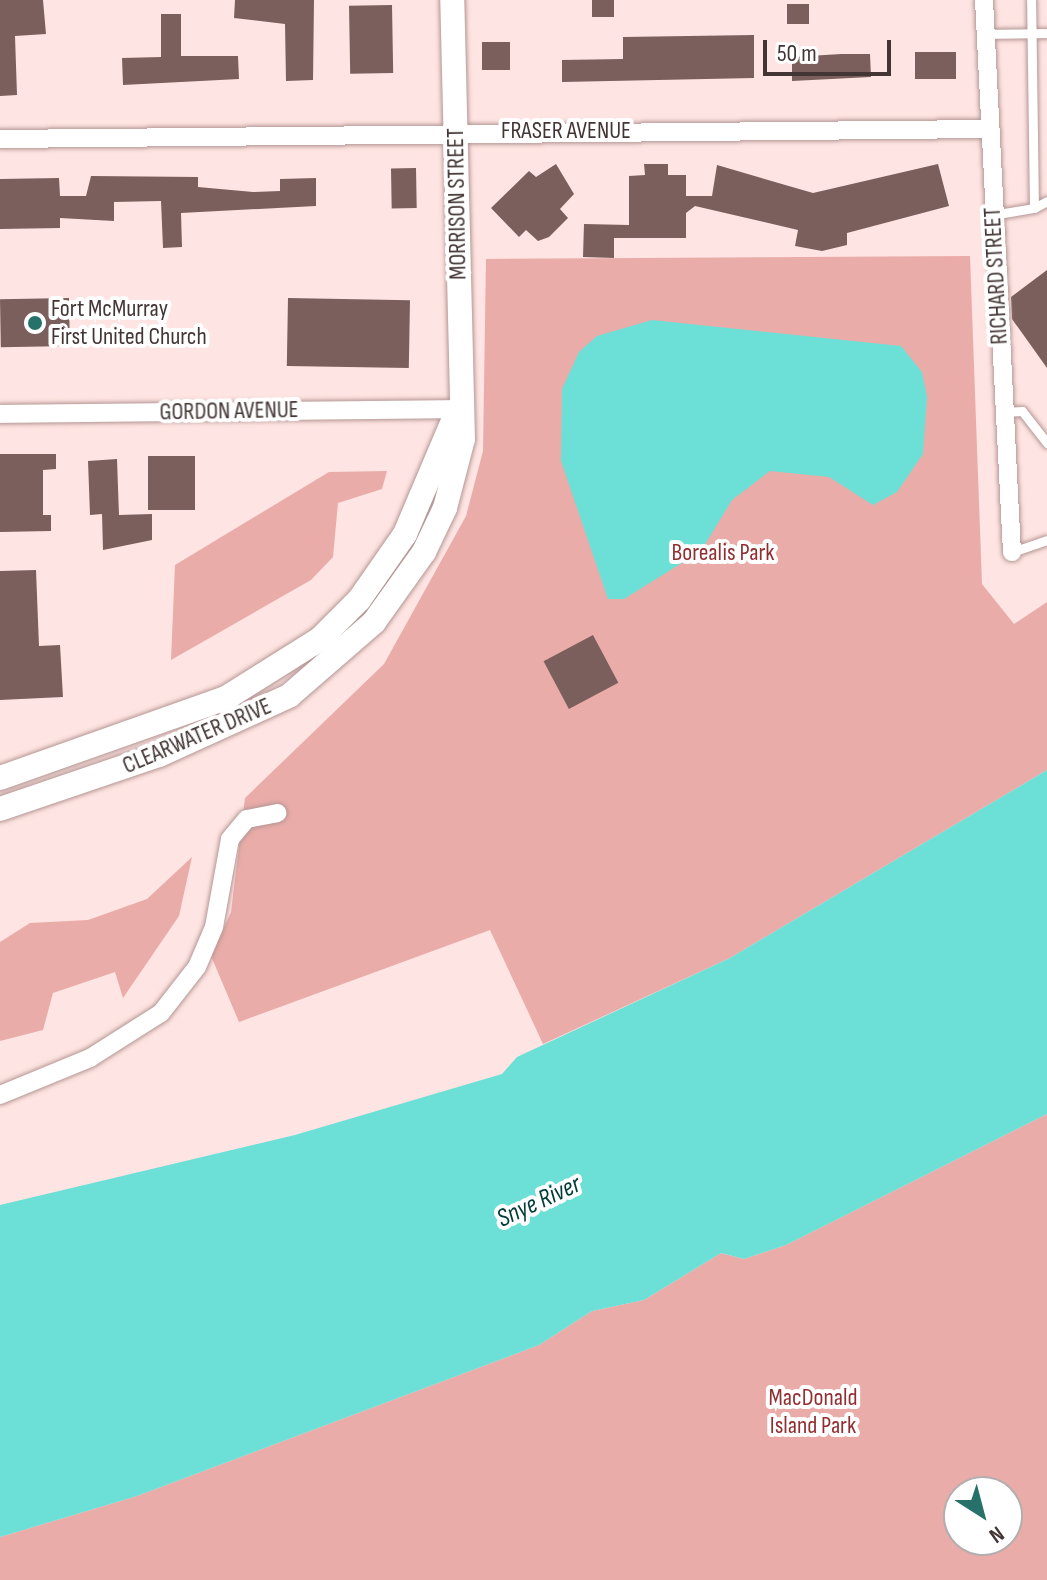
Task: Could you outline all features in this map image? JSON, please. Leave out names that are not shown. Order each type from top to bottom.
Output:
[{"type":"main road","name":"MORRISON STREET","points":[[452,0],[457,130],[458,409]]},
{"type":"main road","name":"CLEARWATER DRIVE","points":[[0,778],[226,698],[320,639],[405,534],[458,409]]},
{"type":"main road","name":"CLEARWATER DRIVE","points":[[0,809],[229,728],[289,696],[348,648],[413,570],[445,508],[463,439],[458,409]]},
{"type":"street","name":"RICHARD STREET","points":[[984,0],[987,129],[1012,552]]},
{"type":"street","name":"FRASER AVENUE","points":[[0,139],[457,130],[987,129]]},
{"type":"street","name":"GORDON AVENUE","points":[[0,414],[458,409]]},
{"type":"street","points":[[0,1095],[90,1058],[161,1013],[197,967],[214,927],[230,839],[247,819],[277,813]]},
{"type":"lane","points":[[1031,0],[1034,208]]},
{"type":"lane","points":[[985,34],[1047,33]]},
{"type":"lane","points":[[992,215],[1034,208],[1047,201]]},
{"type":"lane","points":[[1004,412],[1022,411],[1047,443]]},
{"type":"lane","points":[[1012,552],[1047,540]]},
{"type":"green space","name":"Borealis Park","points":[[970,256],[982,584],[1014,624],[1047,602],[1047,770],[730,958],[543,1044],[490,930],[239,1022],[211,956],[231,912],[245,798],[384,664],[466,516],[483,451],[486,259]]},
{"type":"green space","points":[[387,471],[382,489],[338,503],[333,557],[311,580],[171,660],[175,565],[329,472]]},
{"type":"green space","points":[[192,857],[179,916],[123,998],[115,972],[53,993],[43,1030],[0,1041],[0,942],[30,923],[88,920],[147,899]]},
{"type":"green space","name":"MacDonald Island Park","points":[[1047,1114],[1047,1580],[0,1580],[0,1537],[137,1496],[539,1345],[592,1311],[644,1300],[721,1253],[744,1259],[786,1245]]},
{"type":"water","points":[[652,320],[901,346],[922,372],[927,397],[923,454],[897,492],[873,505],[829,477],[770,471],[732,500],[701,551],[624,599],[608,599],[561,461],[562,389],[579,352],[597,336]]},
{"type":"water","name":"Snye River","points":[[1047,770],[1047,1114],[786,1245],[744,1259],[721,1253],[644,1300],[592,1311],[539,1345],[137,1496],[0,1537],[0,1205],[295,1135],[502,1074],[517,1057],[730,958]]},
{"type":"building","points":[[0,0],[43,0],[46,34],[15,36],[17,95],[0,96]]},
{"type":"building","points":[[235,0],[314,0],[313,80],[286,81],[285,24],[234,18]]},
{"type":"building","points":[[592,0],[614,0],[614,17],[592,17]]},
{"type":"building","points":[[787,4],[809,4],[809,24],[787,24]]},
{"type":"building","points":[[392,5],[393,73],[350,74],[349,6]]},
{"type":"building","points":[[161,14],[181,14],[181,56],[238,56],[239,79],[123,85],[122,58],[161,57]]},
{"type":"building","points":[[754,35],[754,78],[562,82],[562,60],[623,59],[623,37]]},
{"type":"building","points":[[482,42],[510,42],[510,70],[482,70]]},
{"type":"building","points":[[915,52],[956,52],[956,79],[915,79]]},
{"type":"building","points":[[870,54],[871,77],[792,81],[792,57]]},
{"type":"building","points":[[556,164],[574,194],[560,209],[568,218],[549,237],[538,241],[526,230],[519,237],[491,208],[529,171],[536,177]]},
{"type":"building","points":[[644,164],[668,164],[668,175],[686,175],[686,196],[712,196],[717,165],[813,193],[938,164],[949,206],[847,233],[847,245],[822,251],[795,246],[798,230],[695,206],[686,213],[686,238],[614,238],[614,258],[583,257],[584,224],[629,225],[629,176],[645,175]]},
{"type":"building","points":[[391,168],[416,168],[417,208],[392,208]]},
{"type":"building","points":[[91,176],[198,177],[198,187],[253,192],[280,191],[280,179],[316,178],[316,206],[181,213],[182,247],[163,248],[161,201],[114,202],[114,221],[60,218],[60,228],[0,229],[0,179],[59,178],[60,196],[86,196]]},
{"type":"building","points":[[1047,270],[1047,368],[1012,319],[1011,297]]},
{"type":"building","name":"Fort McMurray First United Church","points":[[69,298],[70,346],[1,347],[0,299]]},
{"type":"building","points":[[288,298],[410,300],[409,368],[287,366]]},
{"type":"building","points":[[0,454],[56,454],[56,469],[43,470],[43,515],[51,515],[51,531],[0,532]]},
{"type":"building","points":[[148,456],[195,456],[195,510],[148,510]]},
{"type":"building","points":[[117,459],[119,515],[152,514],[152,540],[103,550],[102,514],[90,515],[88,461]]},
{"type":"building","points":[[36,570],[39,646],[60,645],[63,697],[0,700],[0,571]]},
{"type":"building","points":[[593,635],[618,683],[569,709],[544,661]]},
{"type":"place","name":"Fort McMurray First United Church","points":[[35,323]]}]
